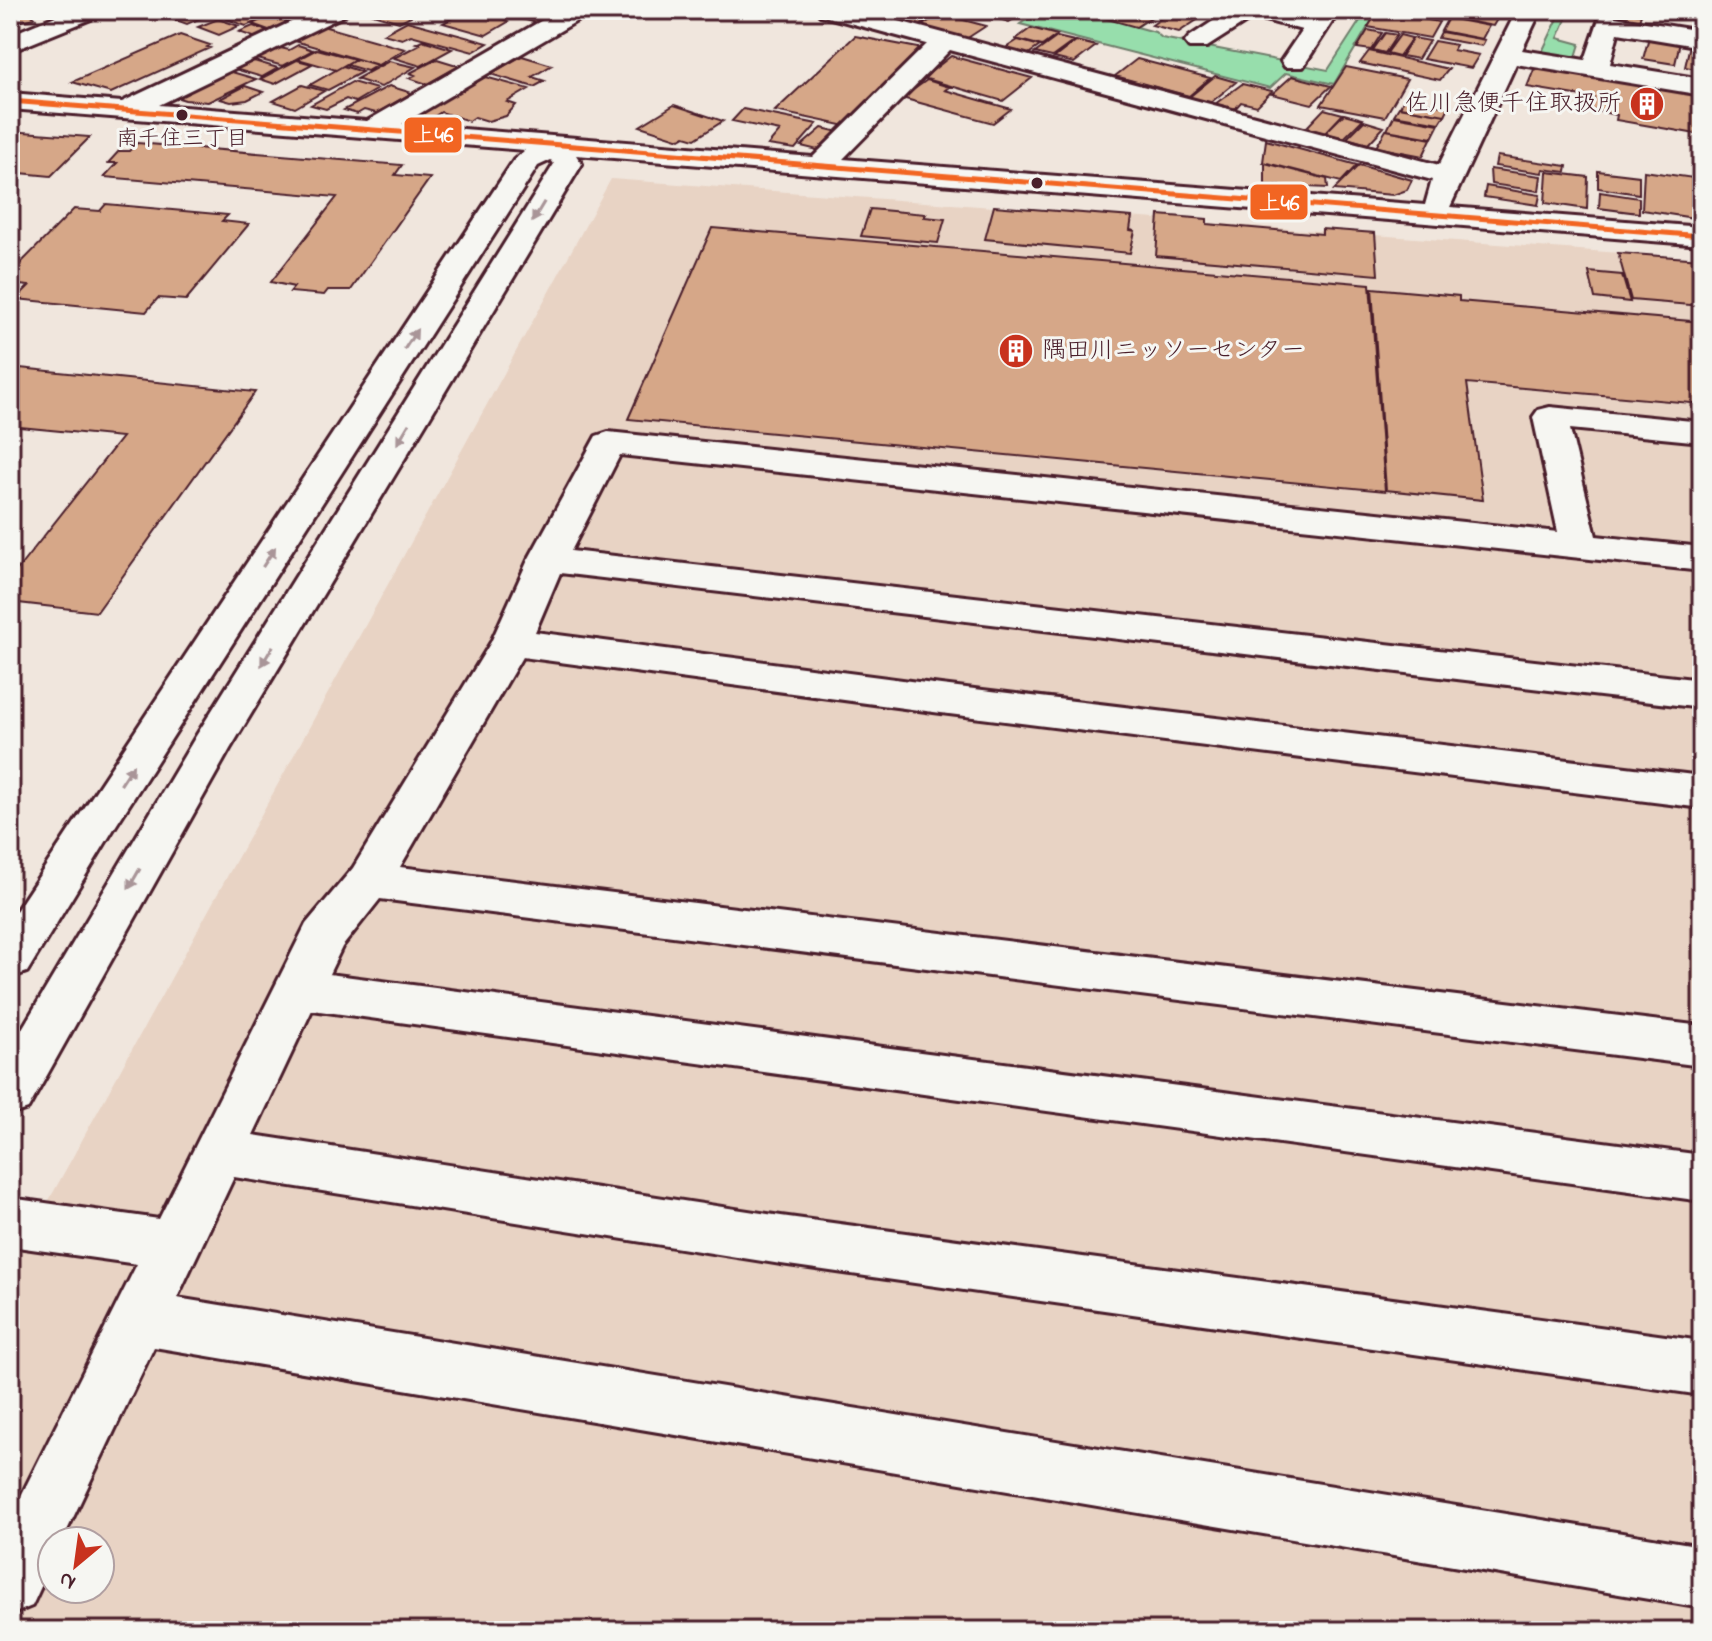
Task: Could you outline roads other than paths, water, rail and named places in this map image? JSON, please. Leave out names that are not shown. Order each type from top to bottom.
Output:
[{"type":"street","points":[[10,44],[92,10]]},
{"type":"street","points":[[127,110],[336,10]]},
{"type":"street","points":[[370,131],[578,10]]},
{"type":"street","points":[[829,10],[1448,176]]},
{"type":"street","points":[[1198,42],[1247,10]]},
{"type":"street","points":[[1257,10],[1323,18],[1294,61]]},
{"type":"street","points":[[1434,215],[1448,176],[1529,10]]},
{"type":"street","points":[[1595,70],[1608,24],[1702,39]]},
{"type":"street","points":[[820,166],[945,41]]},
{"type":"street","points":[[1506,55],[1702,87]]},
{"type":"street","points":[[10,101],[1702,236]]},
{"type":"street","points":[[10,959],[99,816],[528,160],[556,146]]},
{"type":"street","points":[[10,1094],[211,746],[568,164],[556,146]]},
{"type":"street","points":[[1580,546],[1550,417],[1702,432]]},
{"type":"street","points":[[10,1584],[323,937],[369,880],[511,642],[547,560],[608,443],[1702,559]]},
{"type":"street","points":[[547,560],[1702,694]]},
{"type":"street","points":[[511,642],[941,699],[1702,792]]},
{"type":"street","points":[[369,880],[1702,1046]]},
{"type":"street","points":[[298,989],[1702,1178]]},
{"type":"street","points":[[219,1152],[781,1240],[1702,1368]]},
{"type":"street","points":[[10,1222],[174,1245]]},
{"type":"street","points":[[138,1318],[1702,1577]]},
{"type":"place","name":"佐川急便千住取扱所","points":[[1647,104]]},
{"type":"place","name":"南千住三丁目","points":[[182,115]]},
{"type":"place","name":"隅田川ニッソーセンター","points":[[1016,351]]}]
